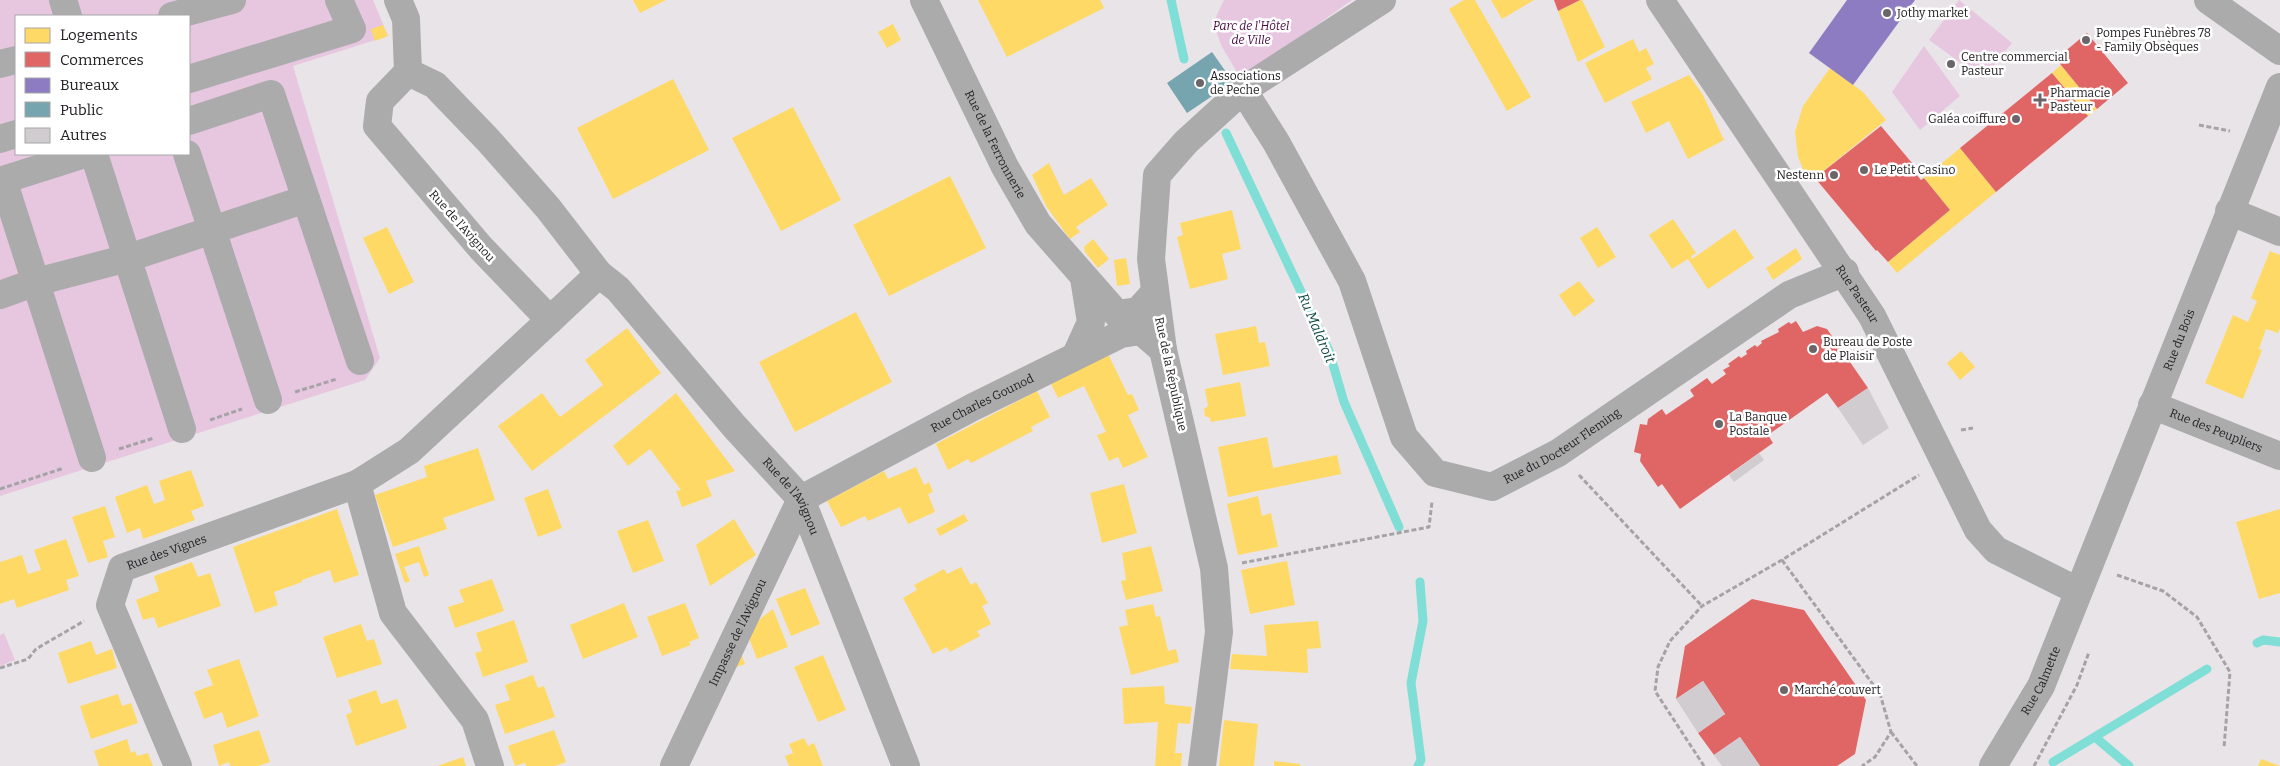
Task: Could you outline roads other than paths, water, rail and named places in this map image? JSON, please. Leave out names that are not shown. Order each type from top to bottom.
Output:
[{"type":"street","points":[[63,0],[68,15]]},
{"type":"street","points":[[176,15],[232,0]]},
{"type":"street","points":[[190,79],[352,29],[339,0]]},
{"type":"street","points":[[398,0],[406,19],[408,72]]},
{"type":"street","name":"Rue de la Ferronnerie","points":[[924,0],[1005,167],[1038,224],[1117,314],[1138,311],[1155,292]]},
{"type":"street","name":"Rue de la République","points":[[1202,766],[1218,632],[1214,568],[1163,350],[1151,259],[1158,175],[1186,142],[1243,90],[1355,8],[1382,0]]},
{"type":"street","name":"Rue Pasteur","points":[[1660,0],[1845,272],[1872,316],[1978,530],[1996,550],[2078,591]]},
{"type":"street","points":[[2208,0],[2280,51]]},
{"type":"street","points":[[0,64],[15,60]]},
{"type":"street","name":"Rue de l'Avignou","points":[[550,320],[480,248],[377,126],[380,101],[408,72],[435,86],[488,140],[548,208],[599,274],[618,289],[734,426],[801,499],[906,766]]},
{"type":"street","name":"Rue du Bois","points":[[2078,591],[2280,87]]},
{"type":"street","name":"Rue du Docteur Fleming","points":[[1243,90],[1276,142],[1352,281],[1376,358],[1404,437],[1435,473],[1492,487],[1558,453],[1789,295],[1845,272]]},
{"type":"street","points":[[190,120],[271,94],[360,361]]},
{"type":"street","points":[[0,139],[15,134]]},
{"type":"street","points":[[82,155],[1,181],[36,282],[92,458]]},
{"type":"street","points":[[94,155],[182,429]]},
{"type":"street","points":[[187,155],[268,400]]},
{"type":"street","points":[[0,295],[36,282],[128,258],[306,199]]},
{"type":"street","points":[[2229,211],[2280,232]]},
{"type":"street","points":[[550,320],[599,274]]},
{"type":"street","points":[[1076,355],[1091,322],[1084,276]]},
{"type":"street","name":"Rue des Vignes","points":[[178,766],[110,605],[122,568],[357,484],[409,451],[550,320]]},
{"type":"street","name":"Rue Charles Gounod","points":[[801,499],[1076,355],[1121,334],[1141,332],[1163,350]]},
{"type":"street","name":"Rue des Peupliers","points":[[2152,405],[2280,456]]},
{"type":"street","points":[[357,484],[393,614],[475,720],[490,766]]},
{"type":"street","name":"Impasse de l'Avignou","points":[[674,766],[801,499]]},
{"type":"street","name":"Rue Calmette","points":[[1993,766],[2041,686],[2078,591]]},
{"type":"waterway","name":"Ru Maldroit","points":[[1171,0],[1184,59]]},
{"type":"waterway","name":"Ru Maldroit","points":[[1226,133],[1329,351],[1344,402],[1399,527]]},
{"type":"waterway","name":"Ru Maldroit","points":[[1418,766],[1421,760],[1411,683],[1423,621],[1420,582]]},
{"type":"waterway","points":[[2257,643],[2263,640],[2280,642]]},
{"type":"waterway","points":[[2053,762],[2207,669]]},
{"type":"waterway","points":[[2095,737],[2129,766]]},
{"type":"place","name":"Jothy market","points":[[1887,13]]},
{"type":"place","name":"Pompes Funèbres 78 - Family Obsèques","points":[[2086,40]]},
{"type":"place","name":"Centre commercial Pasteur","points":[[1951,64]]},
{"type":"place","name":"Associations de Peche","points":[[1200,83]]},
{"type":"place","name":"Pharmacie Pasteur","points":[[2040,100]]},
{"type":"place","name":"Galéa coiffure","points":[[2016,119]]},
{"type":"place","name":"Le Petit Casino","points":[[1864,170]]},
{"type":"place","name":"Nestenn","points":[[1834,175]]},
{"type":"place","name":"Bureau de Poste de Plaisir","points":[[1813,349]]},
{"type":"place","name":"La Banque Postale","points":[[1719,424]]},
{"type":"place","name":"Marché couvert","points":[[1784,690]]},
{"type":"park label","name":"Parc de l'Hôtel de Ville","points":[[1251,33]]}]
